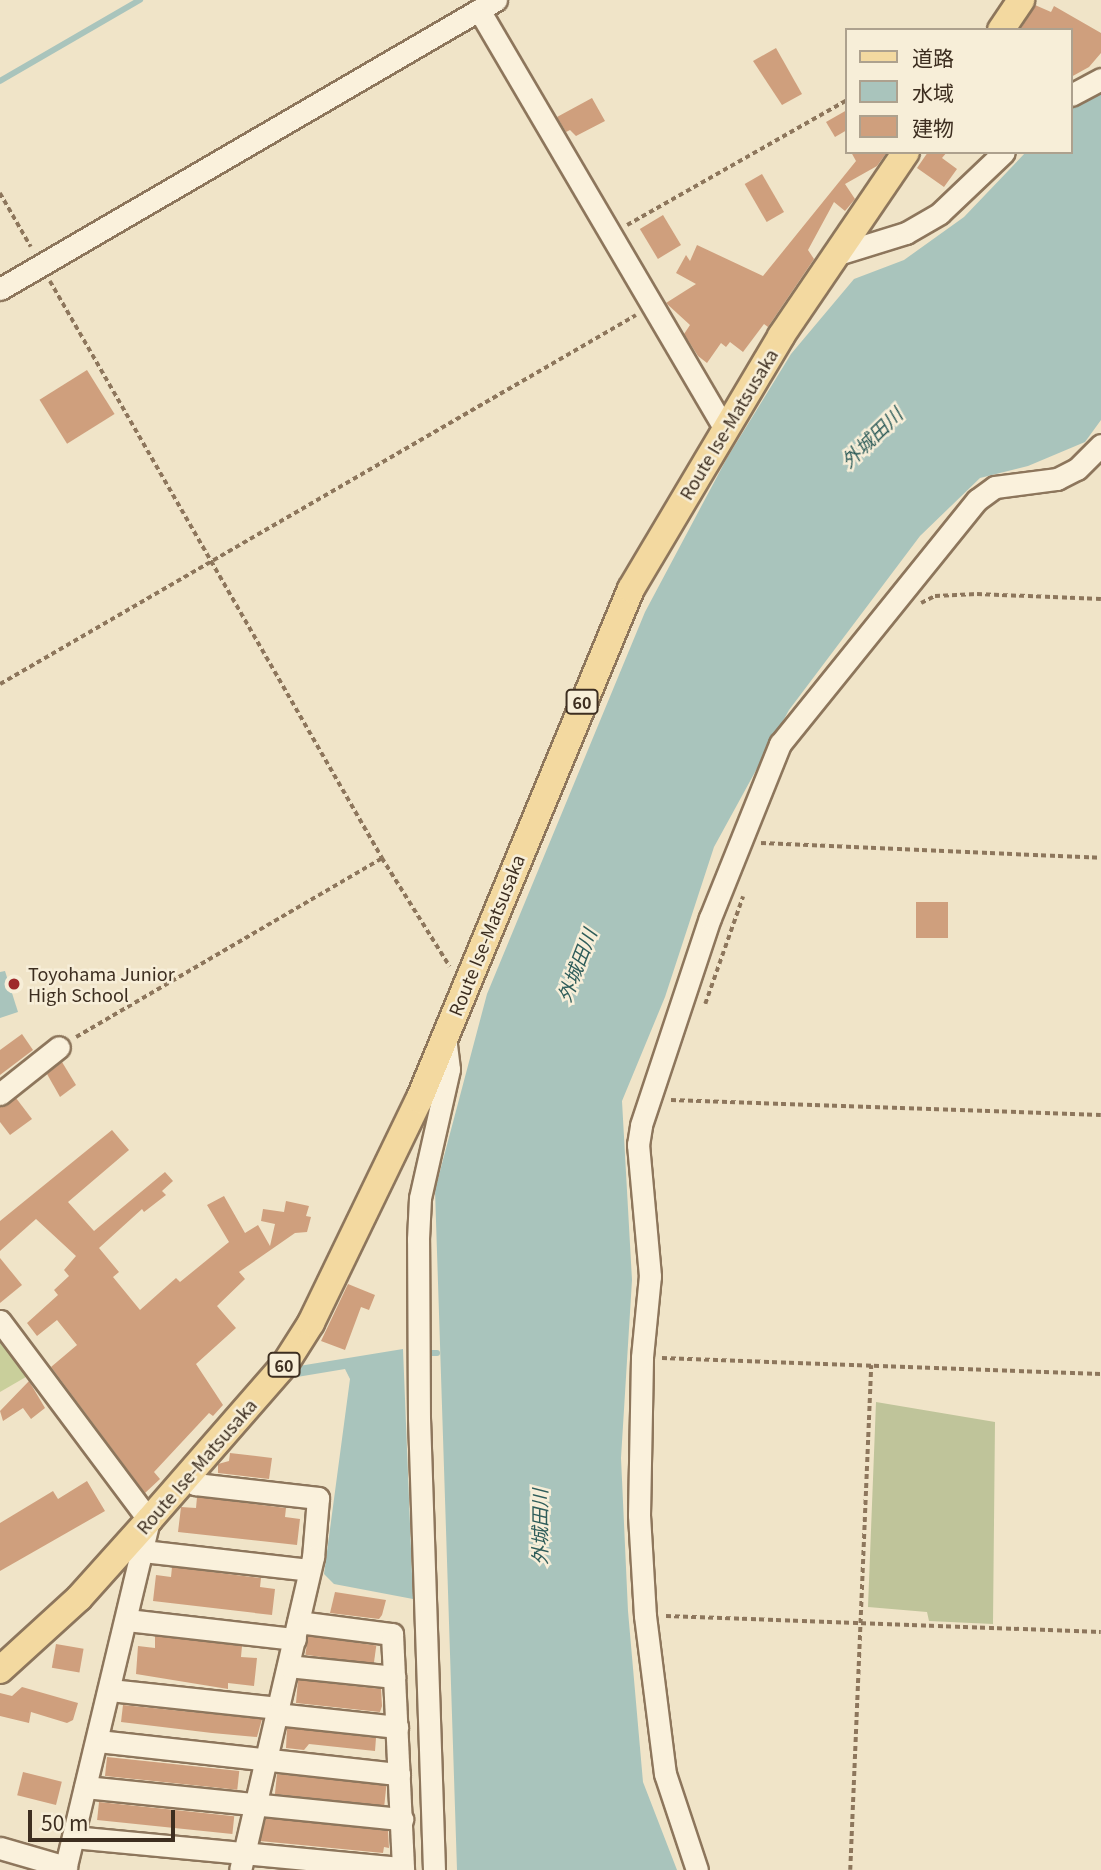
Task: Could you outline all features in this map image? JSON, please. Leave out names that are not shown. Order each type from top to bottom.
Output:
[{"type":"main road","points":[[1002,28],[1021,0]]},
{"type":"main road","name":"Route Ise-Matsusaka","points":[[0,1670],[79,1598],[149,1520],[285,1364],[311,1323],[444,1038],[612,627],[724,427],[905,154]]},
{"type":"street","points":[[0,289],[488,5],[650,307],[724,427]]},
{"type":"street","points":[[1073,94],[1101,79]]},
{"type":"street","points":[[838,254],[906,233],[940,213],[1002,154]]},
{"type":"street","points":[[697,1870],[665,1774],[645,1616],[639,1515],[642,1357],[650,1276],[638,1145],[641,1125],[710,918],[780,744],[977,500],[995,487],[1057,479],[1077,468],[1101,444]]},
{"type":"street","points":[[435,1870],[419,1418],[418,1239],[420,1198],[449,1069],[444,1038]]},
{"type":"street","points":[[0,1094],[59,1047]]},
{"type":"street","points":[[0,1321],[149,1520],[65,1868],[0,1848]]},
{"type":"street","points":[[186,1478],[195,1484],[318,1498],[309,1570],[242,1861]]},
{"type":"street","points":[[143,1551],[309,1570]]},
{"type":"street","points":[[73,1837],[242,1861],[403,1869],[392,1634],[127,1620]]},
{"type":"street","points":[[288,1666],[394,1677]]},
{"type":"street","points":[[110,1690],[397,1727]]},
{"type":"street","points":[[97,1741],[400,1774]]},
{"type":"street","points":[[85,1787],[402,1819]]},
{"type":"path","points":[[610,235],[846,101]]},
{"type":"path","points":[[0,194],[382,858],[464,990]]},
{"type":"path","points":[[0,684],[650,307]]},
{"type":"path","points":[[914,612],[935,596],[1101,599]]},
{"type":"path","points":[[757,856],[766,832]]},
{"type":"path","points":[[761,843],[1101,858]]},
{"type":"path","points":[[59,1047],[382,858]]},
{"type":"path","points":[[702,1010],[743,894]]},
{"type":"path","points":[[676,1087],[671,1100],[1101,1115]]},
{"type":"path","points":[[642,1357],[1101,1374]]},
{"type":"path","points":[[850,1870],[872,1366]]},
{"type":"path","points":[[645,1616],[1101,1632]]},
{"type":"green space","points":[[0,1337],[31,1374],[0,1392]]},
{"type":"green space","points":[[876,1402],[995,1422],[993,1624],[929,1621],[927,1612],[868,1607]]},
{"type":"water","name":"外城田川","points":[[1101,93],[1101,420],[1085,442],[1028,466],[980,478],[920,536],[789,710],[714,847],[665,997],[622,1101],[632,1280],[621,1458],[628,1611],[643,1782],[677,1870],[457,1870],[435,1190],[487,994],[645,612],[727,458],[791,354],[854,279],[904,260],[964,217],[1024,154],[1073,154],[1073,107]]},
{"type":"water","points":[[5,971],[18,1012],[0,1018],[0,972]]},
{"type":"water","points":[[403,1349],[413,1599],[334,1584],[324,1574],[350,1379],[345,1369],[291,1378],[299,1366]]},
{"type":"building","points":[[1035,5],[1051,12],[1054,6],[1101,33],[1101,53],[1089,67],[1073,76],[1073,28],[1021,28]]},
{"type":"building","points":[[776,48],[802,94],[782,105],[753,61]]},
{"type":"building","points":[[592,98],[605,121],[576,136],[570,130],[566,132],[557,117]]},
{"type":"building","points":[[846,111],[846,131],[835,137],[826,122]]},
{"type":"building","points":[[852,154],[886,154],[877,166],[845,184],[855,199],[845,211],[834,202],[808,250],[814,259],[768,327],[764,324],[743,352],[730,342],[726,347],[721,343],[707,363],[698,356],[684,334],[690,325],[666,303],[696,284],[676,273],[686,255],[690,261],[697,245],[763,276],[856,161]]},
{"type":"building","points":[[927,154],[945,154],[942,158],[957,169],[944,187],[917,168]]},
{"type":"building","points":[[762,174],[784,212],[767,222],[745,184]]},
{"type":"building","points":[[663,215],[681,245],[658,259],[640,229]]},
{"type":"building","points":[[87,370],[115,414],[67,444],[40,400]]},
{"type":"building","points":[[916,902],[948,902],[948,938],[916,938]]},
{"type":"building","points":[[22,1034],[33,1050],[0,1075],[0,1050]]},
{"type":"building","points":[[62,1062],[76,1085],[60,1097],[47,1074]]},
{"type":"building","points":[[16,1098],[32,1119],[10,1135],[0,1122],[0,1107]]},
{"type":"building","points":[[112,1130],[129,1150],[68,1202],[94,1231],[165,1172],[173,1181],[162,1191],[166,1195],[144,1212],[142,1209],[99,1248],[119,1272],[113,1277],[140,1310],[176,1278],[180,1282],[229,1242],[207,1205],[224,1196],[245,1233],[258,1225],[270,1246],[275,1224],[261,1221],[263,1209],[284,1212],[286,1201],[309,1206],[306,1216],[311,1217],[307,1232],[295,1233],[239,1272],[245,1279],[217,1306],[236,1328],[196,1364],[223,1405],[213,1416],[209,1413],[154,1472],[160,1479],[145,1493],[51,1367],[77,1345],[57,1320],[37,1336],[27,1323],[58,1295],[54,1290],[69,1276],[64,1270],[76,1256],[36,1219],[0,1251],[0,1221]]},
{"type":"building","points":[[0,1258],[22,1285],[0,1303]]},
{"type":"building","points":[[348,1284],[375,1295],[369,1310],[361,1307],[345,1350],[321,1341]]},
{"type":"building","points":[[29,1381],[45,1408],[31,1419],[23,1408],[3,1421],[0,1411]]},
{"type":"building","points":[[230,1453],[272,1458],[269,1479],[218,1473],[218,1464],[229,1461]]},
{"type":"building","points":[[87,1481],[105,1511],[0,1571],[0,1523],[53,1491],[58,1499]]},
{"type":"building","points":[[197,1497],[286,1508],[285,1517],[300,1519],[297,1545],[178,1532],[181,1507],[196,1508]]},
{"type":"building","points":[[172,1567],[261,1578],[260,1587],[275,1589],[272,1615],[153,1601],[156,1575],[171,1577]]},
{"type":"building","points":[[335,1592],[386,1600],[382,1615],[379,1619],[330,1613]]},
{"type":"building","points":[[155,1636],[242,1646],[241,1657],[257,1658],[254,1686],[228,1683],[228,1689],[136,1674],[138,1646],[155,1648]]},
{"type":"building","points":[[308,1636],[376,1646],[374,1664],[305,1655]]},
{"type":"building","points":[[56,1644],[84,1649],[79,1672],[52,1668]]},
{"type":"building","points":[[298,1680],[381,1689],[380,1712],[296,1703]]},
{"type":"building","points":[[22,1687],[78,1703],[73,1720],[67,1723],[31,1712],[29,1723],[0,1716],[0,1693],[12,1696]]},
{"type":"building","points":[[123,1705],[262,1719],[257,1737],[212,1733],[121,1722]]},
{"type":"building","points":[[287,1728],[376,1738],[375,1751],[309,1744],[304,1750],[286,1748]]},
{"type":"building","points":[[107,1757],[239,1771],[237,1790],[105,1776]]},
{"type":"building","points":[[23,1772],[62,1782],[56,1805],[17,1795]]},
{"type":"building","points":[[277,1774],[386,1785],[384,1805],[275,1794]]},
{"type":"building","points":[[99,1802],[234,1816],[232,1834],[97,1820]]},
{"type":"building","points":[[266,1818],[388,1831],[389,1848],[384,1847],[383,1853],[260,1841]]},
{"type":"waterway","points":[[0,81],[140,0]]},
{"type":"waterway","points":[[428,1353],[437,1353]]},
{"type":"place","name":"Toyohama Junior High School","points":[[14,984]]}]
